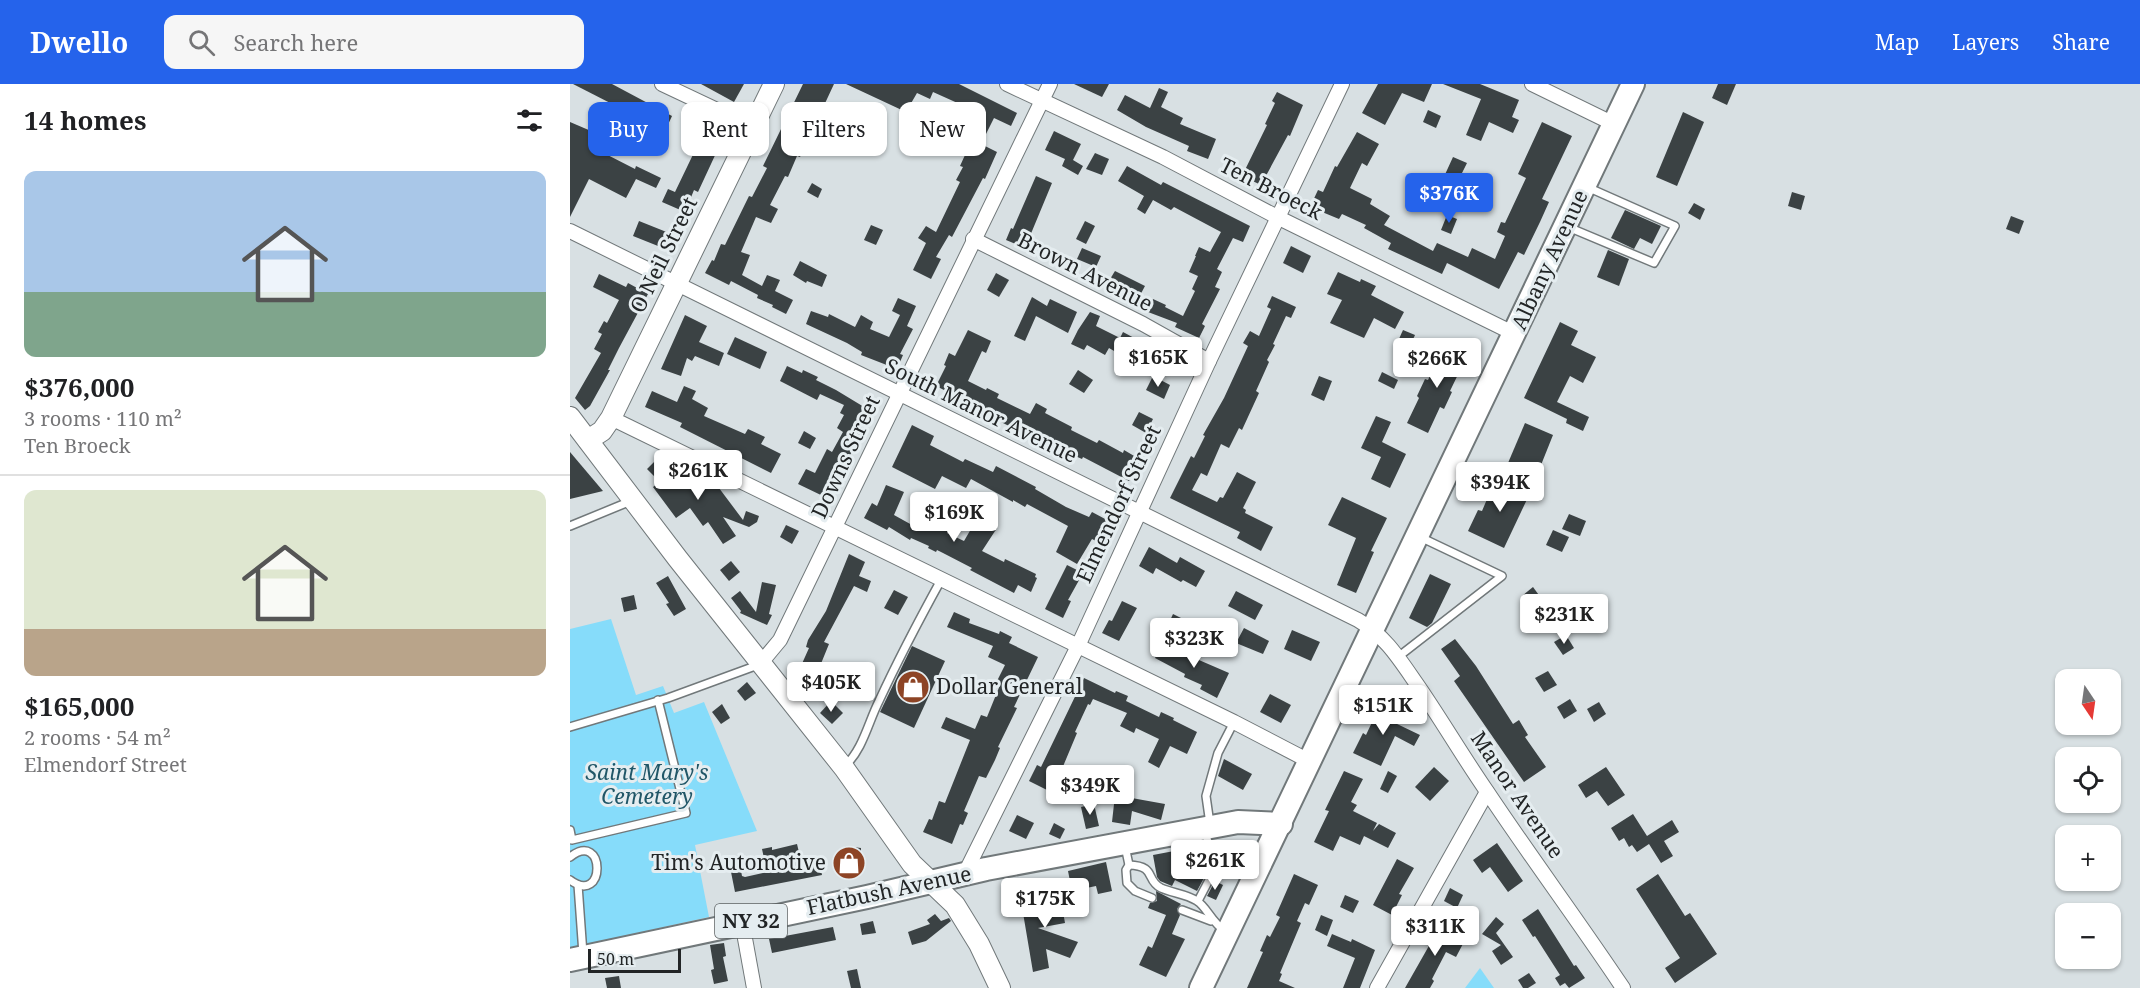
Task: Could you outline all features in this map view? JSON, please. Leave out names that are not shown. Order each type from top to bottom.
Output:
[{"type":"main road","name":"Albany Avenue","points":[[1201,988],[1220,927],[1256,875],[1281,824],[1633,84]]},
{"type":"main road","name":"Flatbush Avenue","points":[[577,958],[964,875],[1207,827],[1238,822],[1281,824]]},
{"type":"street","points":[[662,84],[700,102]]},
{"type":"street","name":"O Neil Street","points":[[765,102],[774,84]]},
{"type":"street","name":"Ten Broeck","points":[[1007,84],[1163,157],[1279,218],[1515,334]]},
{"type":"street","name":"Downs Street","points":[[760,664],[780,640],[836,528],[973,239],[1050,84]]},
{"type":"street","name":"Elmendorf Street","points":[[964,875],[1078,645],[1138,511],[1342,84]]},
{"type":"street","points":[[1532,84],[1614,124]]},
{"type":"street","name":"O Neil Street","points":[[588,440],[602,431],[611,418],[739,156]]},
{"type":"street","name":"South Manor Avenue","points":[[570,231],[1358,620],[1374,630]]},
{"type":"street","name":"Brown Avenue","points":[[973,239],[1143,324],[1209,361]]},
{"type":"street","points":[[570,417],[760,664],[844,768],[912,864],[956,905],[979,944],[1000,988]]},
{"type":"street","points":[[611,418],[1078,645],[1311,762]]},
{"type":"street","name":"Manor Avenue","points":[[1374,630],[1388,643],[1398,657],[1487,792],[1623,988]]},
{"type":"street","points":[[1377,988],[1487,792]]},
{"type":"street","points":[[742,922],[754,988]]},
{"type":"lane","points":[[1566,226],[1654,263],[1675,226],[1585,187]]},
{"type":"lane","points":[[570,526],[633,500]]},
{"type":"lane","points":[[1398,657],[1502,576],[1418,536]]},
{"type":"lane","points":[[844,768],[856,756],[876,707],[909,638],[941,580]]},
{"type":"lane","points":[[570,727],[658,700],[760,664]]},
{"type":"lane","points":[[572,840],[686,813],[658,700]]},
{"type":"lane","points":[[1234,722],[1218,753],[1206,796],[1209,846],[1221,857],[1256,875]]},
{"type":"lane","points":[[570,830],[573,855],[588,853],[593,856],[598,865],[594,880],[589,884],[578,885],[570,880]]},
{"type":"lane","points":[[1124,843],[1129,865],[1126,870],[1127,883],[1135,891],[1152,898]]},
{"type":"lane","points":[[1198,901],[1221,857]]},
{"type":"lane","points":[[1129,865],[1147,869],[1155,884],[1161,888],[1198,901],[1220,927]]},
{"type":"lane","points":[[577,958],[578,885]]},
{"type":"lane","points":[[1182,910],[1220,927]]},
{"type":"green space","name":"Saint Mary's Cemetery","points":[[611,619],[636,695],[663,686],[674,713],[704,702],[757,831],[695,845],[709,917],[570,948],[570,629]]},
{"type":"green space","points":[[1480,968],[1494,988],[1465,988]]},
{"type":"building","points":[[573,84],[612,84],[646,102],[608,102]]},
{"type":"building","points":[[701,84],[744,84],[734,102]]},
{"type":"building","points":[[803,84],[834,84],[826,102],[794,102]]},
{"type":"building","points":[[846,84],[959,84],[1017,113],[1011,126],[994,118],[986,134],[986,102],[955,102],[933,92],[930,99],[917,93],[912,102],[899,102],[899,109]]},
{"type":"building","points":[[1074,84],[1109,84],[1102,97]]},
{"type":"building","points":[[1378,84],[1432,84],[1424,102],[1402,93],[1385,125],[1362,113]]},
{"type":"building","points":[[1443,84],[1480,84],[1519,100],[1512,117],[1519,120],[1513,133],[1489,122],[1481,141],[1466,135],[1481,99]]},
{"type":"building","points":[[1718,84],[1736,84],[1727,105],[1712,98]]},
{"type":"building","points":[[1159,88],[1168,92],[1161,107],[1183,118],[1180,124],[1216,139],[1208,159],[1187,151],[1189,146],[1146,127],[1117,110],[1125,95],[1150,108]]},
{"type":"building","points":[[1277,92],[1303,105],[1290,136],[1288,135],[1261,185],[1242,176],[1267,125],[1265,124],[1275,103],[1272,101]]},
{"type":"building","points":[[1428,110],[1441,116],[1436,128],[1423,122]]},
{"type":"building","points":[[1683,112],[1704,122],[1677,186],[1656,177]]},
{"type":"building","points":[[570,122],[588,130],[588,156],[610,156],[635,169],[636,166],[661,178],[656,188],[636,179],[626,198],[589,179],[570,217]]},
{"type":"building","points":[[1542,122],[1572,136],[1542,199],[1549,202],[1540,222],[1524,255],[1518,252],[1499,289],[1447,263],[1442,274],[1388,249],[1391,243],[1364,228],[1366,225],[1342,214],[1339,219],[1310,207],[1318,190],[1323,192],[1335,166],[1337,167],[1357,132],[1379,144],[1367,166],[1362,163],[1350,188],[1372,199],[1370,204],[1390,216],[1384,225],[1433,251],[1437,243],[1468,257],[1472,248],[1495,259],[1505,236],[1497,232],[1501,222],[1505,223],[1526,178],[1518,174]]},
{"type":"building","points":[[781,129],[781,156],[797,156],[788,177],[785,176],[770,205],[778,209],[771,223],[756,217],[741,252],[750,255],[742,275],[762,286],[767,275],[780,280],[775,291],[793,300],[786,314],[757,298],[758,295],[731,281],[729,285],[705,273],[712,260],[714,261],[721,244],[725,245],[749,196],[752,197],[767,168],[763,166]]},
{"type":"building","points":[[1054,131],[1081,144],[1073,160],[1083,166],[1078,175],[1062,166],[1065,159],[1045,150]]},
{"type":"building","points":[[986,146],[997,152],[985,179],[983,178],[952,237],[949,235],[936,257],[941,259],[931,279],[913,270],[926,243],[918,238],[926,226],[936,232],[960,182],[956,180],[963,167],[960,166],[965,156],[986,156]]},
{"type":"building","points":[[1095,153],[1109,159],[1102,175],[1086,169]]},
{"type":"building","points":[[692,156],[715,156],[698,192],[694,190],[685,212],[662,202],[668,189],[675,192]]},
{"type":"building","points":[[1453,157],[1467,163],[1460,177],[1455,175],[1446,196],[1437,192]]},
{"type":"building","points":[[1127,166],[1161,185],[1163,182],[1250,226],[1243,242],[1233,238],[1217,269],[1222,272],[1215,287],[1220,289],[1202,324],[1205,326],[1199,338],[1175,327],[1177,323],[1148,312],[1153,299],[1183,316],[1195,291],[1192,289],[1198,276],[1189,272],[1199,247],[1210,252],[1221,232],[1174,207],[1171,210],[1153,200],[1145,214],[1137,209],[1144,196],[1118,181]]},
{"type":"building","points":[[1036,176],[1052,183],[1025,248],[1006,240]]},
{"type":"building","points":[[812,183],[822,189],[818,198],[807,192]]},
{"type":"building","points":[[1792,192],[1805,196],[1801,210],[1788,206]]},
{"type":"building","points":[[1694,203],[1705,209],[1700,220],[1688,213]]},
{"type":"building","points":[[1625,210],[1661,226],[1652,244],[1640,238],[1634,249],[1611,238]]},
{"type":"building","points":[[1447,215],[1457,219],[1451,234],[1441,230]]},
{"type":"building","points":[[2011,216],[2024,221],[2019,234],[2006,229]]},
{"type":"building","points":[[639,221],[674,235],[668,250],[633,236]]},
{"type":"building","points":[[1085,221],[1095,226],[1086,244],[1076,239]]},
{"type":"building","points":[[871,225],[883,230],[876,245],[864,240]]},
{"type":"building","points":[[1291,246],[1311,256],[1303,273],[1283,263]]},
{"type":"building","points":[[1082,248],[1101,256],[1096,267],[1077,259]]},
{"type":"building","points":[[1608,250],[1629,259],[1619,286],[1597,277]]},
{"type":"building","points":[[800,261],[827,275],[822,287],[807,281],[806,283],[793,275]]},
{"type":"building","points":[[1115,271],[1145,286],[1137,301],[1107,284]]},
{"type":"building","points":[[1338,272],[1376,286],[1371,295],[1404,312],[1395,329],[1374,318],[1364,338],[1330,323],[1342,300],[1327,294]]},
{"type":"building","points":[[996,273],[1009,280],[999,297],[987,290]]},
{"type":"building","points":[[599,274],[626,287],[628,283],[648,294],[608,370],[610,370],[590,406],[585,410],[575,398],[601,353],[594,349],[602,334],[598,332],[604,321],[607,323],[619,300],[593,287]]},
{"type":"building","points":[[1272,296],[1296,307],[1291,318],[1286,316],[1273,344],[1275,345],[1267,360],[1269,362],[1256,391],[1259,393],[1242,430],[1239,428],[1229,448],[1221,444],[1207,476],[1201,473],[1192,490],[1217,502],[1220,497],[1223,498],[1237,472],[1256,482],[1243,508],[1246,510],[1245,513],[1273,527],[1261,551],[1237,538],[1240,532],[1170,498],[1191,456],[1194,458],[1205,436],[1203,435],[1224,398],[1248,346],[1243,343],[1250,331],[1259,336],[1271,309],[1267,307]]},
{"type":"building","points":[[1032,297],[1047,306],[1050,299],[1077,312],[1068,333],[1036,316],[1025,341],[1014,336]]},
{"type":"building","points":[[898,298],[916,306],[907,326],[913,329],[900,354],[903,355],[897,369],[861,355],[862,352],[847,343],[806,324],[811,311],[828,317],[829,314],[855,327],[861,315],[873,322],[870,329],[889,337],[900,315],[892,311]]},
{"type":"building","points":[[1090,312],[1100,316],[1096,326],[1120,338],[1123,332],[1136,339],[1126,358],[1109,348],[1105,355],[1087,345],[1084,350],[1071,344]]},
{"type":"building","points":[[685,315],[707,326],[699,342],[724,353],[719,366],[695,356],[692,361],[687,358],[681,376],[661,369]]},
{"type":"building","points":[[1560,322],[1578,331],[1571,345],[1596,357],[1583,383],[1570,376],[1557,402],[1589,417],[1583,431],[1566,423],[1567,419],[1524,398]]},
{"type":"building","points":[[968,330],[991,341],[986,353],[982,351],[968,381],[999,394],[997,398],[1030,414],[1036,403],[1047,409],[1045,413],[1072,427],[1071,430],[1097,443],[1099,440],[1123,453],[1124,450],[1141,460],[1129,481],[1083,457],[1082,459],[1066,452],[1067,450],[1035,434],[1016,426],[1015,429],[991,417],[992,414],[936,386],[946,366],[944,365],[949,353],[955,356]]},
{"type":"building","points":[[1403,330],[1415,335],[1406,355],[1394,350]]},
{"type":"building","points":[[735,337],[767,352],[760,369],[727,354]]},
{"type":"building","points":[[1445,346],[1467,356],[1444,409],[1440,407],[1428,433],[1407,423],[1425,379],[1428,380]]},
{"type":"building","points":[[787,366],[818,377],[816,380],[869,410],[860,427],[864,429],[848,459],[851,460],[844,475],[837,471],[825,497],[798,484],[806,469],[815,473],[827,449],[832,452],[843,432],[837,428],[844,415],[840,413],[844,405],[820,394],[817,400],[780,381]]},
{"type":"building","points":[[1078,370],[1093,380],[1084,393],[1069,384]]},
{"type":"building","points":[[1382,372],[1398,380],[1394,389],[1378,381]]},
{"type":"building","points":[[1153,376],[1170,385],[1164,399],[1146,390]]},
{"type":"building","points":[[1319,376],[1332,381],[1324,401],[1311,395]]},
{"type":"building","points":[[684,386],[696,391],[692,399],[708,408],[704,416],[745,434],[748,429],[765,437],[761,444],[781,454],[771,473],[680,427],[682,423],[645,407],[652,391],[677,402]]},
{"type":"building","points":[[1139,412],[1153,419],[1146,433],[1132,425]]},
{"type":"building","points":[[1376,416],[1391,422],[1382,442],[1406,454],[1390,488],[1371,479],[1381,457],[1361,448]]},
{"type":"building","points":[[1525,423],[1553,435],[1537,475],[1508,463]]},
{"type":"building","points":[[912,425],[934,436],[930,445],[963,462],[965,459],[993,472],[996,466],[1036,487],[1035,489],[1066,507],[1089,517],[1092,512],[1107,520],[1096,541],[1092,539],[1077,564],[1056,552],[1068,526],[1027,504],[1025,507],[1013,500],[1013,502],[971,479],[966,488],[942,476],[935,489],[892,467]]},
{"type":"building","points":[[804,431],[816,438],[810,449],[798,443]]},
{"type":"building","points":[[570,452],[603,491],[570,499]]},
{"type":"building","points":[[657,459],[671,474],[679,468],[687,478],[716,484],[743,520],[746,511],[759,516],[757,522],[749,527],[723,517],[736,536],[723,544],[708,522],[703,526],[690,508],[676,518],[653,487],[660,482],[647,469]]},
{"type":"building","points":[[1496,478],[1530,493],[1504,548],[1468,531],[1478,510],[1482,511]]},
{"type":"building","points":[[886,485],[904,492],[894,515],[921,530],[924,524],[937,531],[948,511],[957,515],[947,533],[964,541],[978,517],[997,528],[982,551],[1036,574],[1037,578],[1031,592],[1018,585],[1014,593],[970,570],[972,568],[937,550],[936,552],[928,548],[929,546],[911,538],[910,540],[889,527],[887,530],[864,518],[872,503],[877,506]]},
{"type":"building","points":[[1342,497],[1387,518],[1371,551],[1374,552],[1356,593],[1337,585],[1356,538],[1328,525]]},
{"type":"building","points":[[1569,514],[1586,521],[1580,536],[1562,529]]},
{"type":"building","points":[[786,525],[799,531],[792,544],[780,537]]},
{"type":"building","points":[[1553,530],[1569,537],[1562,552],[1546,545]]},
{"type":"building","points":[[1149,547],[1177,563],[1180,557],[1205,571],[1196,587],[1183,580],[1181,582],[1156,568],[1153,574],[1139,566]]},
{"type":"building","points":[[849,554],[865,562],[859,576],[871,581],[867,592],[854,586],[824,642],[829,644],[818,671],[821,673],[815,686],[796,677],[809,648],[806,647],[808,640],[826,611]]},
{"type":"building","points":[[731,561],[740,572],[729,581],[720,570]]},
{"type":"building","points":[[1067,565],[1083,573],[1068,600],[1071,601],[1063,618],[1045,609]]},
{"type":"building","points":[[1430,574],[1451,584],[1432,623],[1427,627],[1409,618]]},
{"type":"building","points":[[668,576],[686,609],[674,616],[666,604],[669,603],[656,583]]},
{"type":"building","points":[[762,582],[776,585],[769,614],[772,615],[767,625],[740,613],[741,611],[731,598],[740,591],[756,612]]},
{"type":"building","points":[[1533,587],[1541,598],[1530,606],[1522,596]]},
{"type":"building","points":[[894,590],[908,597],[898,615],[884,608]]},
{"type":"building","points":[[1236,591],[1263,605],[1255,620],[1228,606]]},
{"type":"building","points":[[634,595],[637,609],[624,612],[621,598]]},
{"type":"building","points":[[1122,601],[1137,608],[1119,641],[1102,633],[1109,620],[1112,621]]},
{"type":"building","points":[[954,612],[970,619],[969,623],[999,634],[1000,631],[1012,637],[1009,643],[1038,657],[1014,707],[1017,708],[998,747],[1000,748],[995,760],[986,778],[979,776],[964,811],[968,813],[963,825],[960,824],[952,844],[923,832],[929,819],[932,820],[939,801],[945,803],[970,740],[941,728],[946,717],[975,729],[981,715],[987,717],[1000,685],[996,683],[1005,665],[988,657],[993,646],[947,627]]},
{"type":"building","points":[[1173,614],[1197,626],[1191,637],[1168,625]]},
{"type":"building","points":[[1244,628],[1269,641],[1263,654],[1236,643]]},
{"type":"building","points":[[1292,630],[1320,642],[1311,661],[1284,649]]},
{"type":"building","points":[[1213,635],[1230,644],[1225,652],[1209,644]]},
{"type":"building","points":[[1566,635],[1574,648],[1563,655],[1554,642]]},
{"type":"building","points":[[1455,639],[1476,666],[1513,724],[1519,720],[1528,735],[1525,737],[1546,767],[1524,782],[1454,681],[1460,676],[1441,649]]},
{"type":"building","points":[[1162,643],[1179,652],[1180,649],[1193,655],[1192,657],[1229,673],[1217,698],[1200,689],[1202,685],[1184,677],[1185,674],[1155,658]]},
{"type":"building","name":"Dollar General","points":[[912,646],[945,661],[914,728],[880,712]]},
{"type":"building","points":[[1548,671],[1557,685],[1544,692],[1535,678]]},
{"type":"building","points":[[1084,678],[1115,693],[1116,691],[1128,696],[1126,701],[1159,717],[1161,712],[1197,732],[1187,754],[1170,746],[1159,768],[1148,762],[1159,739],[1136,728],[1134,733],[1120,726],[1127,713],[1093,699],[1090,705],[1088,704],[1075,732],[1077,733],[1059,776],[1063,778],[1055,794],[1029,781],[1037,765],[1041,767]]},
{"type":"building","points":[[747,682],[756,693],[745,701],[737,691]]},
{"type":"building","points":[[1270,694],[1291,705],[1281,723],[1260,712]]},
{"type":"building","points":[[1570,699],[1577,711],[1564,719],[1557,707]]},
{"type":"building","points":[[831,701],[843,713],[832,724],[820,713]]},
{"type":"building","points":[[1599,702],[1606,714],[1594,722],[1587,709]]},
{"type":"building","points":[[1381,703],[1400,711],[1395,723],[1420,735],[1414,746],[1395,736],[1381,766],[1353,753],[1363,733],[1366,735]]},
{"type":"building","points":[[722,704],[730,718],[721,724],[712,712]]},
{"type":"building","points":[[1224,759],[1252,774],[1243,790],[1218,776]]},
{"type":"building","points":[[1434,767],[1449,781],[1430,801],[1415,787]]},
{"type":"building","points":[[1606,767],[1625,795],[1608,806],[1597,791],[1586,798],[1578,785]]},
{"type":"building","points":[[1344,771],[1363,779],[1351,802],[1357,805],[1353,811],[1377,823],[1373,831],[1379,824],[1396,833],[1388,848],[1364,836],[1360,845],[1340,836],[1333,851],[1314,842],[1329,811],[1325,810]]},
{"type":"building","points":[[1388,771],[1397,776],[1388,793],[1380,789]]},
{"type":"building","points":[[1115,795],[1165,804],[1161,820],[1132,811],[1130,825],[1112,822]]},
{"type":"building","points":[[1094,804],[1099,826],[1086,829],[1081,807]]},
{"type":"building","points":[[1633,814],[1647,836],[1672,820],[1679,832],[1664,841],[1673,856],[1661,863],[1649,844],[1637,852],[1632,845],[1629,847],[1624,838],[1619,841],[1611,828]]},
{"type":"building","points":[[1017,815],[1034,823],[1026,839],[1009,831]]},
{"type":"building","points":[[1054,823],[1065,829],[1060,839],[1049,834]]},
{"type":"building","points":[[1497,843],[1523,881],[1508,892],[1490,867],[1482,873],[1473,860]]},
{"type":"building","points":[[797,844],[802,865],[819,861],[822,875],[735,892],[728,857],[738,855],[742,876],[745,877],[767,872],[762,849],[772,847],[772,850]]},
{"type":"building","name":"Tim's Automotive","points":[[845,846],[861,848],[860,875],[837,871],[838,855],[844,855]]},
{"type":"building","points":[[1190,848],[1182,866],[1205,876],[1197,891],[1175,880],[1172,886],[1160,881],[1157,877],[1153,855]]},
{"type":"building","points":[[1397,859],[1414,868],[1399,894],[1402,895],[1392,915],[1373,905]]},
{"type":"building","points":[[1106,862],[1112,891],[1098,894],[1096,886],[1072,891],[1068,871]]},
{"type":"building","points":[[1294,874],[1318,885],[1309,905],[1305,903],[1297,921],[1301,923],[1280,973],[1282,974],[1279,981],[1295,988],[1247,988],[1263,952],[1260,951],[1267,935],[1270,937],[1280,917],[1276,915]]},
{"type":"building","points":[[1658,874],[1685,916],[1690,913],[1717,954],[1675,983],[1665,968],[1680,958],[1636,889]]},
{"type":"building","points":[[1215,881],[1223,885],[1216,900],[1207,896]]},
{"type":"building","points":[[1450,888],[1463,895],[1457,908],[1444,901]]},
{"type":"building","points":[[1059,889],[1065,923],[1038,928],[1078,942],[1070,958],[1046,949],[1049,968],[1033,972],[1021,901],[1039,898],[1038,893]]},
{"type":"building","points":[[1156,891],[1181,904],[1177,909],[1180,915],[1172,934],[1185,939],[1166,977],[1139,965],[1148,946],[1152,948],[1166,915],[1148,908],[1150,903],[1157,901]]},
{"type":"building","points":[[1345,895],[1359,901],[1353,913],[1340,907]]},
{"type":"building","points":[[1538,909],[1574,966],[1576,965],[1585,978],[1569,988],[1565,983],[1560,986],[1555,978],[1560,975],[1522,920]]},
{"type":"building","points":[[935,914],[941,921],[949,918],[951,921],[926,941],[912,945],[908,932],[930,924],[927,920]]},
{"type":"building","points":[[1321,915],[1333,920],[1327,936],[1315,930]]},
{"type":"building","points":[[1496,917],[1504,924],[1496,933],[1513,957],[1501,965],[1492,951],[1501,945],[1482,934]]},
{"type":"building","points":[[873,921],[876,933],[862,935],[860,924]]},
{"type":"building","points":[[1436,924],[1465,940],[1456,957],[1446,952],[1432,979],[1434,981],[1430,988],[1405,988],[1430,944],[1427,942]]},
{"type":"building","points":[[833,927],[836,940],[772,953],[769,939]]},
{"type":"building","points":[[1332,934],[1351,942],[1352,939],[1375,950],[1360,988],[1343,988],[1355,958],[1327,946]]},
{"type":"building","points":[[724,943],[726,956],[723,957],[728,981],[714,984],[710,945]]},
{"type":"building","points":[[857,969],[861,988],[851,988],[847,971]]},
{"type":"building","points":[[1529,973],[1536,983],[1523,988],[1518,980]]},
{"type":"building","points":[[619,976],[621,988],[607,988],[605,978]]},
{"type":"place","name":"Dollar General","points":[[913,687]]},
{"type":"place","name":"Tim's Automotive","points":[[849,863]]}]
